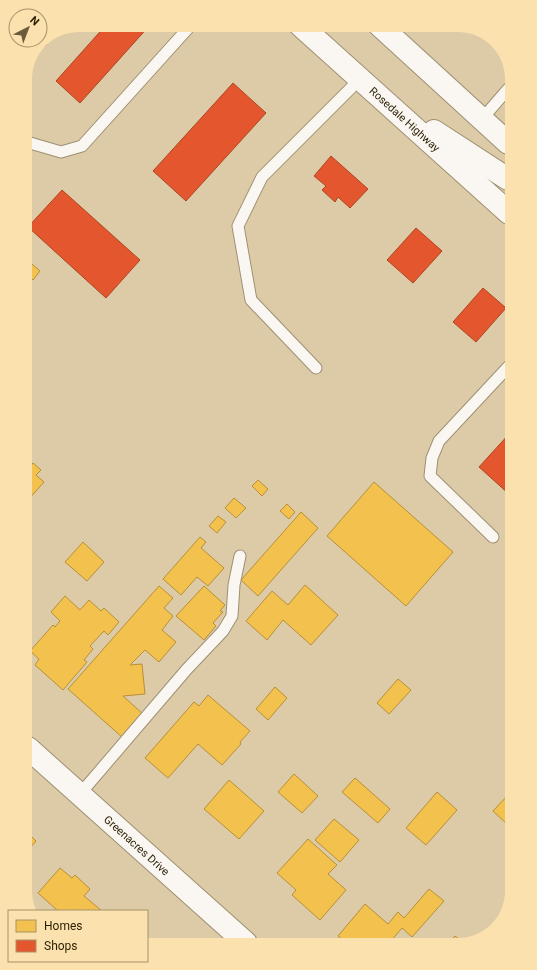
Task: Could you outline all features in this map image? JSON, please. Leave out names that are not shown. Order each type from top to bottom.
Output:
[{"type":"main road","name":"Rosedale Highway","points":[[308,32],[505,210]]},
{"type":"main road","points":[[387,32],[505,139]]},
{"type":"main road","points":[[366,84],[505,177]]},
{"type":"main road","name":"Greenacres Drive","points":[[32,752],[240,938]]},
{"type":"lane","points":[[32,144],[61,152],[82,146],[184,32]]},
{"type":"lane","points":[[316,368],[251,300],[238,226],[262,177],[366,84]]},
{"type":"lane","points":[[482,119],[505,92]]},
{"type":"lane","points":[[494,537],[430,476],[432,458],[439,441],[505,370]]},
{"type":"lane","points":[[80,794],[187,669],[223,631],[232,616],[234,585],[240,556]]},
{"type":"building: Homes","points":[[32,264],[40,271],[33,280],[32,279]]},
{"type":"building: Homes","points":[[33,463],[41,470],[36,475],[44,482],[32,495]]},
{"type":"building: Homes","points":[[258,480],[268,489],[262,496],[252,486]]},
{"type":"building: Homes","points":[[374,482],[453,552],[406,606],[327,536]]},
{"type":"building: Homes","points":[[234,498],[246,508],[236,518],[225,508]]},
{"type":"building: Homes","points":[[287,504],[295,512],[289,519],[280,511]]},
{"type":"building: Homes","points":[[301,512],[318,528],[258,596],[241,580]]},
{"type":"building: Homes","points":[[218,516],[226,522],[217,533],[209,526]]},
{"type":"building: Homes","points":[[200,537],[206,542],[201,548],[224,568],[208,586],[197,577],[181,595],[163,579]]},
{"type":"building: Homes","points":[[83,542],[104,562],[87,581],[65,562]]},
{"type":"building: Homes","points":[[305,585],[338,615],[311,645],[283,620],[267,640],[246,621],[272,591],[288,605]]},
{"type":"building: Homes","points":[[159,586],[173,598],[164,608],[173,616],[162,630],[176,642],[159,662],[145,650],[130,665],[142,664],[145,694],[123,696],[143,714],[123,738],[68,689]]},
{"type":"building: Homes","points":[[204,586],[225,605],[220,611],[223,612],[213,623],[216,626],[204,640],[176,616]]},
{"type":"building: Homes","points":[[65,596],[80,610],[89,600],[101,611],[104,608],[119,622],[108,635],[104,631],[90,646],[93,649],[84,660],[87,662],[63,690],[35,665],[39,659],[32,653],[32,649],[53,625],[55,627],[60,621],[51,612]]},
{"type":"building: Homes","points":[[398,679],[411,690],[389,714],[377,703]]},
{"type":"building: Homes","points":[[275,687],[287,698],[268,720],[256,709]]},
{"type":"building: Homes","points":[[208,695],[250,731],[240,742],[241,744],[222,765],[198,744],[168,778],[145,758],[194,702],[199,706]]},
{"type":"building: Homes","points":[[294,774],[318,796],[302,813],[278,792]]},
{"type":"building: Homes","points":[[355,778],[390,809],[378,823],[342,792]]},
{"type":"building: Homes","points":[[229,780],[264,811],[239,839],[204,809]]},
{"type":"building: Homes","points":[[437,792],[457,810],[426,845],[406,828]]},
{"type":"building: Homes","points":[[505,798],[505,822],[493,811]]},
{"type":"building: Homes","points":[[334,819],[359,840],[340,862],[315,840]]},
{"type":"building: Homes","points":[[32,837],[36,841],[32,846]]},
{"type":"building: Homes","points":[[308,839],[337,865],[328,874],[346,890],[320,920],[292,895],[296,890],[277,873]]},
{"type":"building: Homes","points":[[60,868],[72,878],[75,875],[90,889],[84,896],[101,910],[57,910],[38,893]]},
{"type":"building: Homes","points":[[429,889],[444,901],[412,937],[402,928],[393,938],[340,938],[338,936],[365,904],[388,924],[398,912],[404,918]]},
{"type":"building: Shops","points":[[100,32],[144,32],[80,103],[56,81]]},
{"type":"building: Shops","points":[[233,83],[266,113],[186,201],[153,171]]},
{"type":"building: Shops","points":[[331,156],[368,189],[350,208],[338,197],[335,202],[322,190],[326,186],[314,176]]},
{"type":"building: Shops","points":[[62,190],[140,260],[106,298],[32,231],[32,223]]},
{"type":"building: Shops","points":[[416,228],[442,251],[413,283],[387,260]]},
{"type":"building: Shops","points":[[483,288],[505,307],[505,309],[476,342],[453,322]]},
{"type":"building: Shops","points":[[505,438],[505,490],[479,467]]}]
